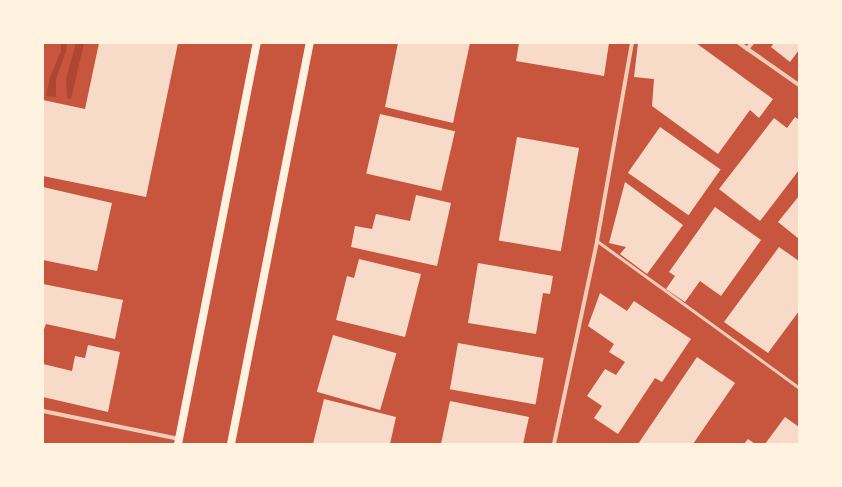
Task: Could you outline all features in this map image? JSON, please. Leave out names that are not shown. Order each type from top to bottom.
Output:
[{"type":"main road","points":[[179,441],[257,43]]},
{"type":"main road","points":[[231,444],[310,43]]},
{"type":"street","points":[[554,444],[597,241],[632,43]]},
{"type":"street","points":[[739,43],[799,85]]},
{"type":"street","points":[[747,49],[752,43]]},
{"type":"street","points":[[43,411],[179,441]]},
{"type":"lane","points":[[597,241],[799,388]]},
{"type":"shaded area","points":[[61,43],[67,43],[66,51],[56,79],[56,97],[46,96],[50,77],[61,51]]},
{"type":"shaded area","points":[[76,43],[84,43],[71,99],[67,98],[66,79]]},
{"type":"building","points":[[99,43],[178,43],[146,197],[43,176],[43,100],[85,109]]},
{"type":"building","points":[[398,43],[470,43],[453,123],[385,107]]},
{"type":"building","points":[[519,43],[609,43],[604,76],[516,61]]},
{"type":"building","points":[[638,43],[696,43],[773,99],[759,118],[750,110],[718,154],[652,106],[654,79],[634,77]]},
{"type":"building","points":[[774,43],[799,43],[799,50],[790,62],[771,47]]},
{"type":"building","points":[[380,114],[455,131],[441,191],[366,173]]},
{"type":"building","points":[[795,117],[799,120],[799,170],[760,221],[719,189],[774,118],[787,128]]},
{"type":"building","points":[[660,127],[721,169],[688,215],[628,173]]},
{"type":"building","points":[[517,137],[579,148],[561,251],[499,240]]},
{"type":"building","points":[[625,182],[683,225],[647,274],[620,254],[626,247],[609,243]]},
{"type":"building","points":[[43,187],[112,203],[97,271],[43,260]]},
{"type":"building","points":[[416,195],[451,203],[437,266],[351,247],[355,226],[372,229],[376,214],[410,221]]},
{"type":"building","points":[[799,196],[799,239],[778,222]]},
{"type":"building","points":[[715,207],[761,240],[721,296],[700,281],[685,302],[666,289],[675,276],[669,272]]},
{"type":"building","points":[[779,247],[799,261],[799,311],[768,353],[724,322]]},
{"type":"building","points":[[359,259],[421,274],[405,337],[336,320],[347,276],[354,278]]},
{"type":"building","points":[[478,263],[553,276],[550,294],[543,293],[536,334],[468,323]]},
{"type":"building","points":[[43,284],[123,300],[115,339],[46,324],[43,332]]},
{"type":"building","points":[[600,293],[627,311],[634,301],[691,339],[662,382],[655,378],[618,434],[594,418],[602,406],[587,396],[605,369],[616,375],[625,362],[609,352],[614,344],[588,326]]},
{"type":"building","points":[[333,335],[396,353],[380,410],[317,392]]},
{"type":"building","points":[[458,343],[544,358],[536,404],[450,389]]},
{"type":"building","points":[[88,345],[120,352],[108,412],[43,397],[43,364],[72,371],[75,356],[85,358]]},
{"type":"building","points":[[697,357],[735,383],[693,444],[638,444]]},
{"type":"building","points":[[324,399],[396,417],[390,444],[313,444]]},
{"type":"building","points":[[450,401],[529,417],[523,444],[441,444]]},
{"type":"building","points":[[785,417],[799,427],[799,444],[765,444]]},
{"type":"building","points":[[748,439],[755,444],[744,444]]}]
